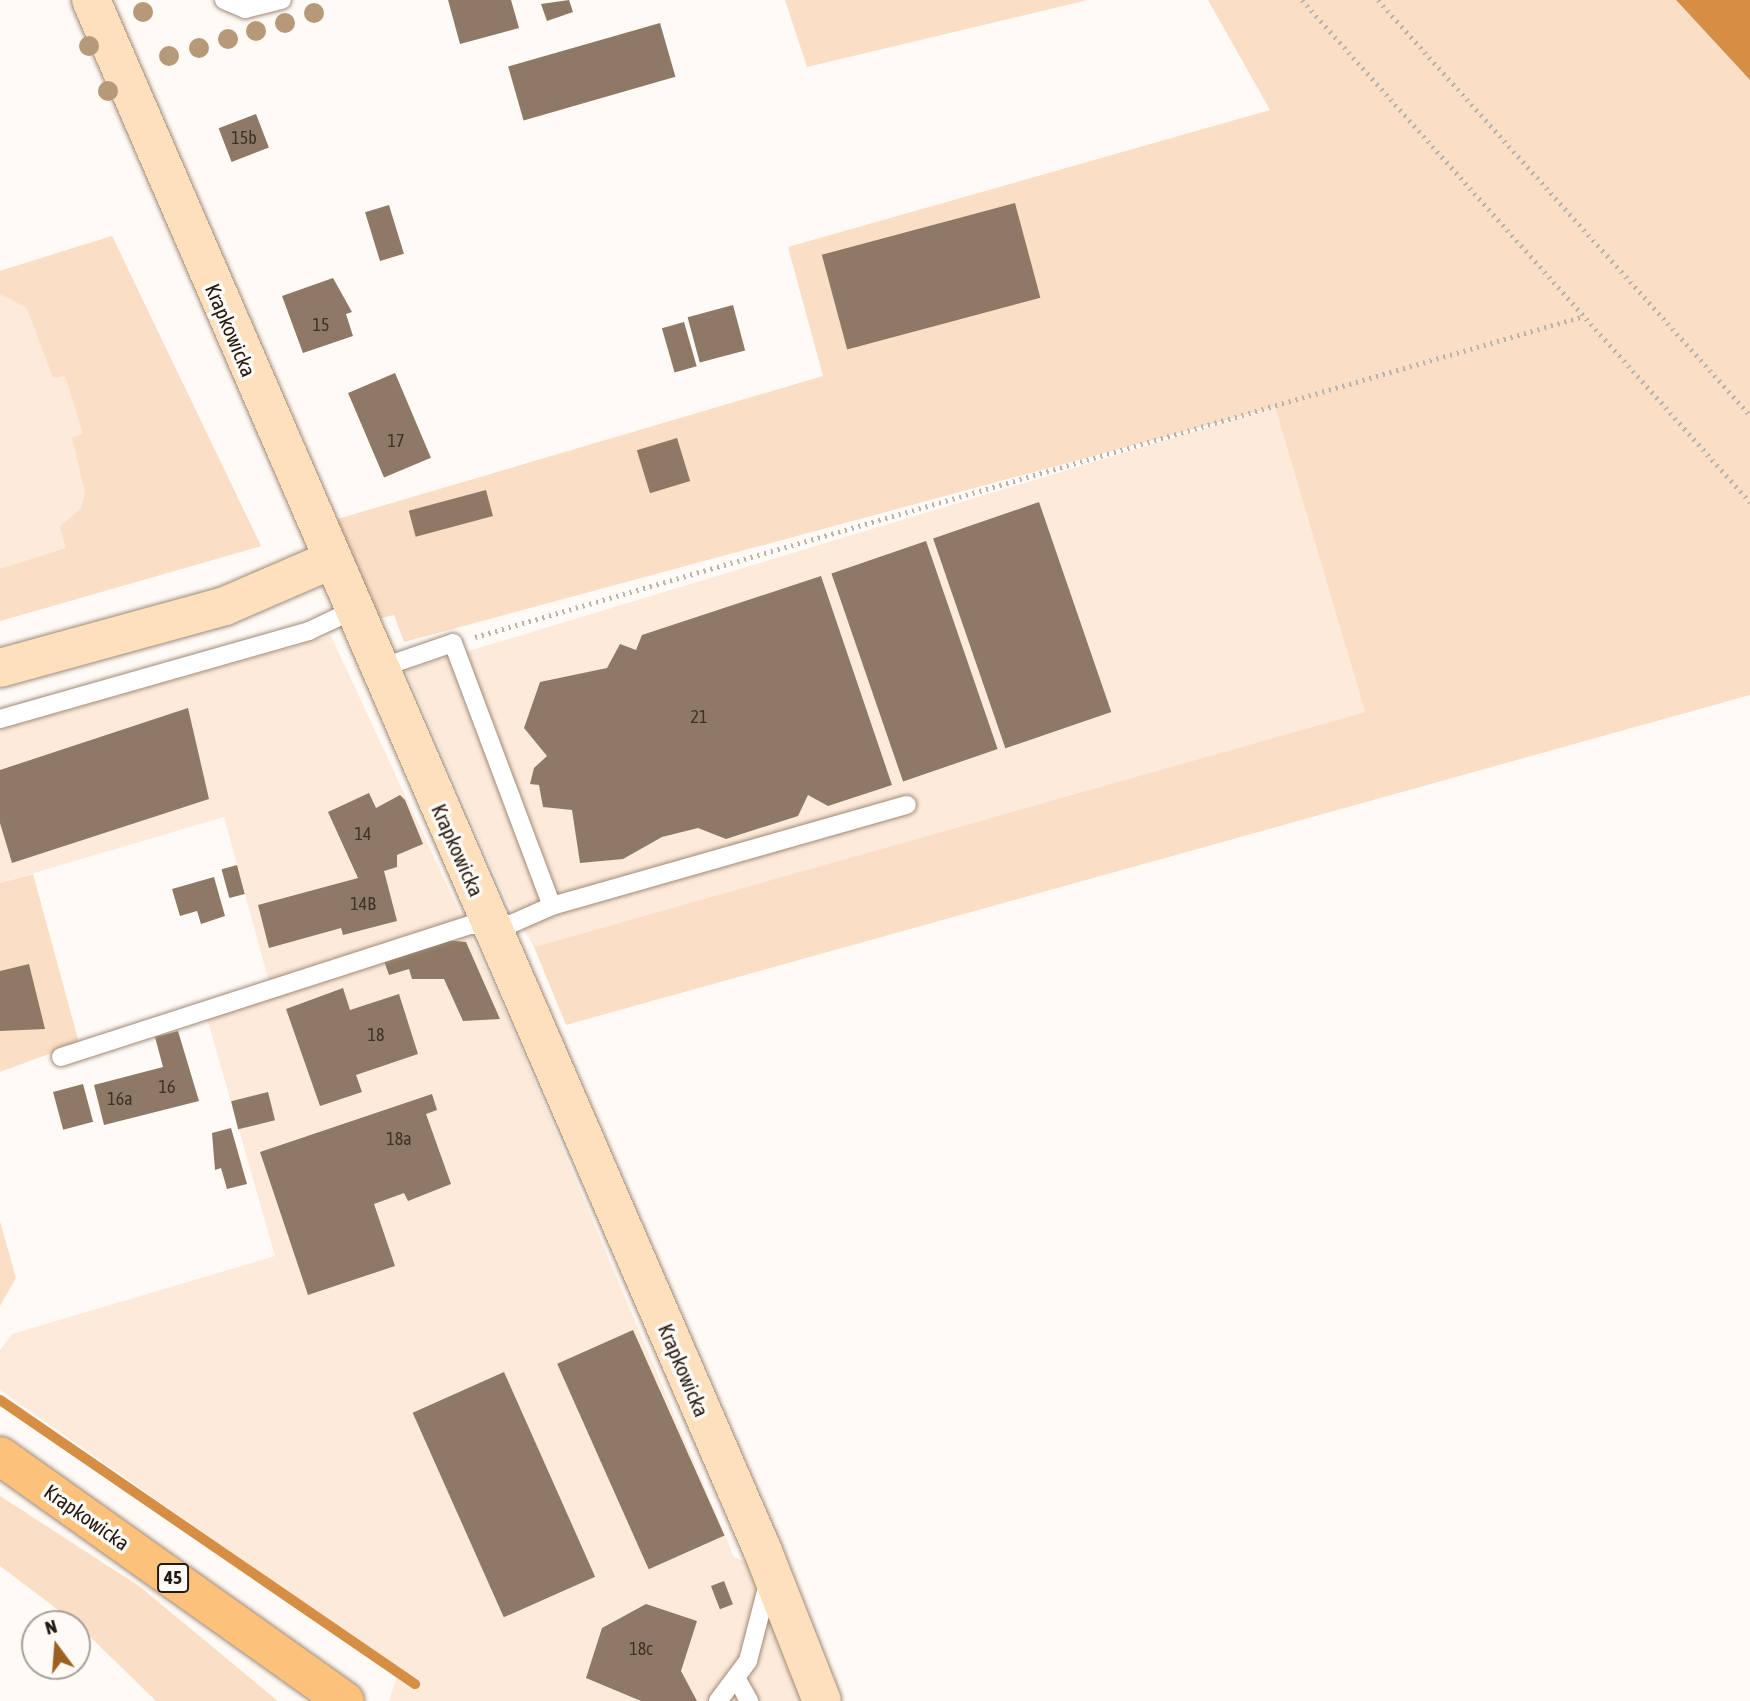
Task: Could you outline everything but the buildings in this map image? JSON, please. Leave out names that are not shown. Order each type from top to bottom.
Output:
[{"type":"main road","name":"Krapkowicka","points":[[0,1456],[331,1691]]},
{"type":"street","name":"Krapkowicka","points":[[91,0],[329,561],[491,925],[772,1573],[822,1701]]},
{"type":"street","points":[[0,668],[225,606],[329,561]]},
{"type":"lane","points":[[224,0],[245,9],[282,0]]},
{"type":"lane","points":[[0,719],[309,631],[351,611]]},
{"type":"lane","points":[[377,669],[453,643],[552,906]]},
{"type":"lane","points":[[61,1058],[470,926],[511,925],[552,906],[907,805]]},
{"type":"lane","points":[[718,1701],[738,1681],[772,1573]]},
{"type":"lane","points":[[738,1681],[749,1701]]},
{"type":"lane","points":[[331,1691],[360,1701]]},
{"type":"path","points":[[1302,0],[1750,502]]},
{"type":"path","points":[[1378,0],[1750,415]]},
{"type":"path","points":[[453,643],[1584,316]]},
{"type":"shaded area","points":[[785,0],[1088,0],[807,67]]},
{"type":"shaded area","points":[[1208,0],[1676,0],[1750,80],[1750,695],[566,1025],[534,947],[1365,712],[1275,407],[404,642],[394,615],[374,620],[334,520],[823,376],[788,247],[1270,110]]},
{"type":"shaded area","points":[[1676,0],[1750,0],[1750,80]]},
{"type":"shaded area","points":[[112,236],[261,546],[0,621],[0,271]]},
{"type":"shaded area","points":[[112,236],[261,546],[0,621],[0,569],[66,548],[60,526],[81,509],[85,492],[72,438],[83,433],[65,376],[53,378],[27,308],[0,294],[0,271]]},
{"type":"shaded area","points":[[1275,407],[1365,712],[534,947],[506,899],[406,670]]},
{"type":"shaded area","points":[[331,636],[498,995],[734,1557],[772,1573],[822,1701],[389,1701],[399,1670],[0,1390],[0,1350],[12,1334],[275,1256],[203,1004],[269,982],[224,817],[0,883],[0,729]]},
{"type":"shaded area","points":[[33,874],[79,1043],[0,1072],[0,883]]},
{"type":"shaded area","points":[[0,1221],[16,1278],[0,1306]]},
{"type":"shaded area","points":[[0,1496],[139,1586],[278,1701],[156,1701],[91,1638],[91,1610],[58,1610],[0,1566]]},
{"type":"waterway","points":[[0,1400],[415,1684]]}]
